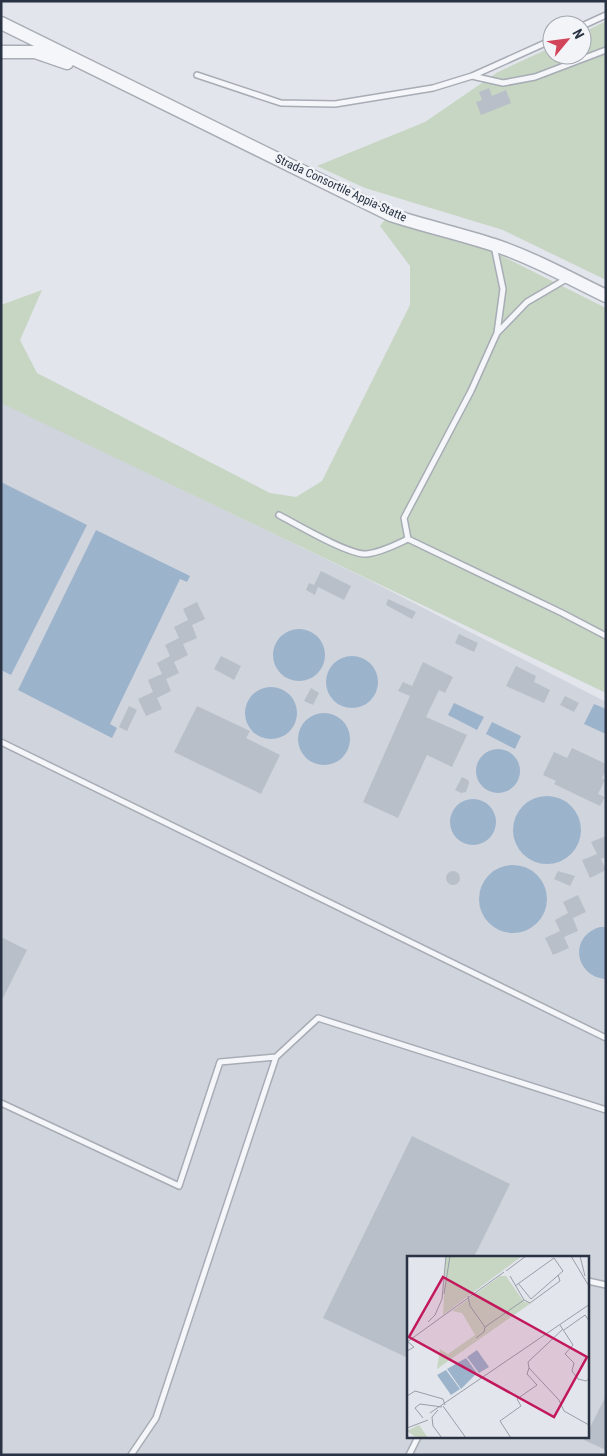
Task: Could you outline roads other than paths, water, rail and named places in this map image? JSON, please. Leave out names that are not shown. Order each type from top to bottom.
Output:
[{"type":"street","name":"Strada Consortile Appia-Statte","points":[[1,24],[391,215],[494,246],[537,262],[606,296]]},
{"type":"street","name":"Strada Consortile Appia-Statte","points":[[1,52],[35,52],[137,89]]},
{"type":"lane","points":[[592,21],[606,15]]},
{"type":"lane","points":[[197,75],[281,103],[335,104],[433,88],[472,76],[542,44]]},
{"type":"lane","points":[[472,76],[503,83],[535,77],[606,50]]},
{"type":"lane","points":[[408,539],[404,518],[471,391],[497,333],[503,289],[494,246]]},
{"type":"lane","points":[[497,333],[527,302],[569,278]]},
{"type":"lane","points":[[279,515],[343,548],[365,554],[382,550],[408,539],[606,636]]},
{"type":"lane","points":[[1,742],[606,1038]]},
{"type":"lane","points":[[131,1455],[156,1418],[276,1057],[318,1018],[606,1110]]},
{"type":"lane","points":[[1,1103],[179,1186],[220,1062],[276,1057]]},
{"type":"lane","points":[[590,1281],[606,1285]]},
{"type":"lane","points":[[409,1455],[418,1438]]},
{"type":"water","points":[[1,482],[87,525],[11,675],[1,670]]},
{"type":"water","points":[[96,530],[190,576],[187,582],[180,579],[110,724],[117,728],[112,738],[18,690]]},
{"type":"water","points":[[294,629],[304,629],[313,633],[321,641],[325,655],[321,669],[313,677],[304,681],[294,681],[285,677],[277,669],[273,660],[273,650],[277,641],[285,633]]},
{"type":"water","points":[[347,656],[357,656],[371,663],[378,677],[378,687],[371,701],[357,708],[347,708],[337,704],[330,697],[326,687],[326,677],[330,667],[337,660]]},
{"type":"water","points":[[266,687],[276,687],[290,694],[297,708],[297,718],[290,732],[276,739],[266,739],[256,735],[249,728],[245,718],[245,708],[249,698],[256,691]]},
{"type":"water","points":[[454,703],[484,717],[477,730],[448,715]]},
{"type":"water","points":[[594,704],[606,709],[606,734],[584,724]]},
{"type":"water","points":[[319,713],[329,713],[343,720],[350,734],[350,744],[343,758],[329,765],[319,765],[309,761],[302,754],[298,744],[298,734],[302,724],[309,717]]},
{"type":"water","points":[[492,722],[521,736],[515,749],[486,734]]},
{"type":"water","points":[[502,749],[514,755],[519,763],[519,779],[514,787],[506,792],[494,793],[482,787],[477,779],[476,767],[482,755],[490,750]]},
{"type":"water","points":[[540,796],[554,796],[566,801],[576,811],[581,823],[581,837],[576,849],[566,859],[554,864],[540,864],[528,859],[518,849],[513,837],[513,823],[518,811],[528,801]]},
{"type":"water","points":[[473,799],[486,803],[492,809],[496,822],[492,835],[486,841],[473,845],[460,841],[454,835],[450,822],[454,809],[460,803]]},
{"type":"water","points":[[506,865],[520,865],[532,870],[542,880],[547,892],[547,906],[542,918],[532,928],[520,933],[506,933],[494,928],[484,918],[479,906],[479,892],[484,880],[494,870]]},
{"type":"water","points":[[600,927],[606,927],[605,979],[595,976],[587,970],[579,955],[583,938]]}]
